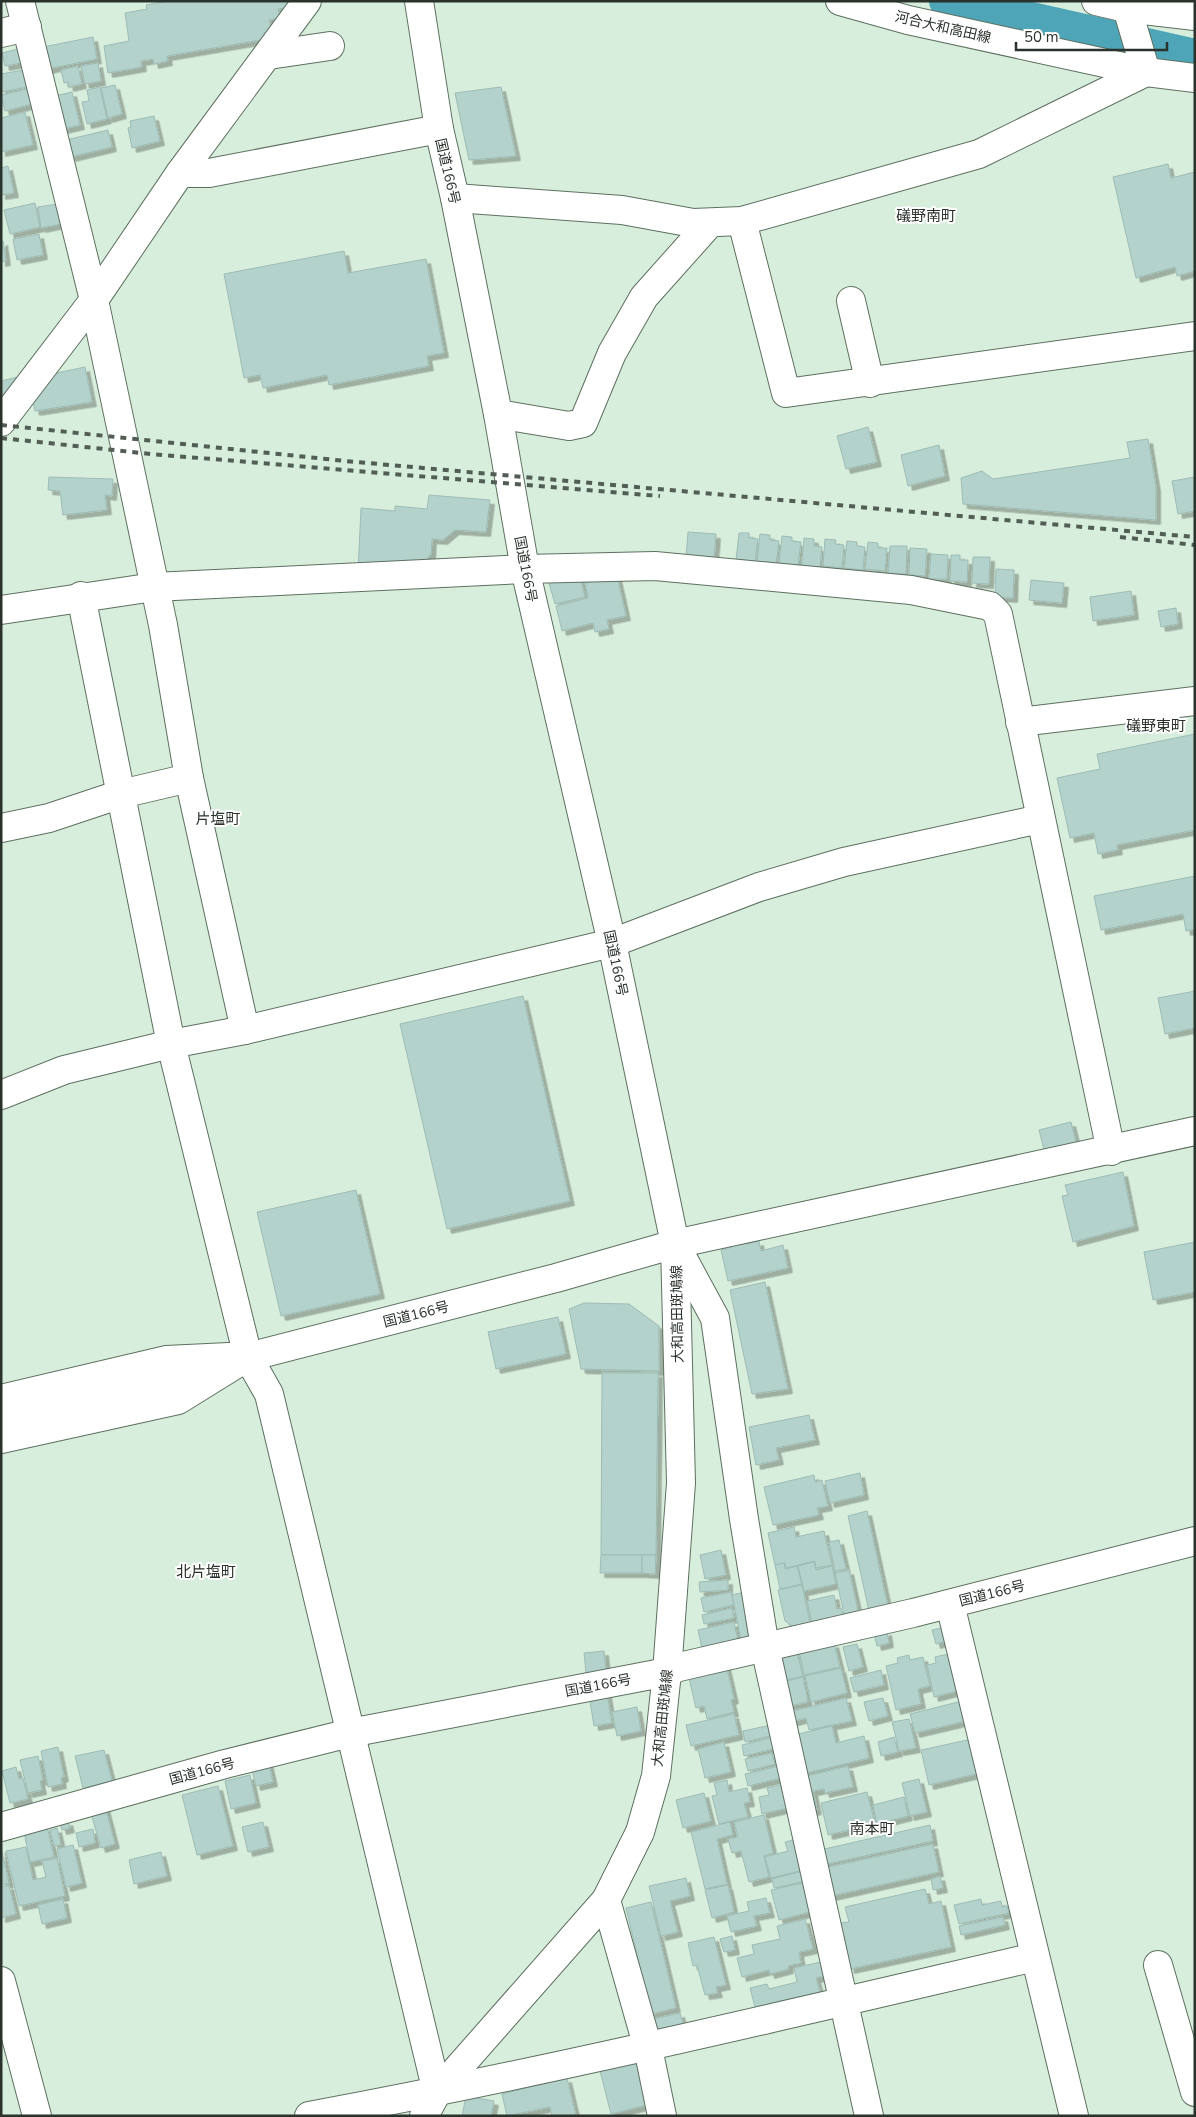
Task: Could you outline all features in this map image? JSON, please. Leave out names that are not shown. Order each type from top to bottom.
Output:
[{"type":"main road","points":[[20,1],[14,30],[94,300],[163,625],[189,778],[245,1030]]},
{"type":"main road","points":[[1,422],[94,300],[180,174],[307,1]]},
{"type":"main road","name":"国道166号","points":[[1,1418],[168,1380],[248,1357],[556,1278],[675,1244],[612,944],[525,569],[498,414],[455,198],[439,129],[418,1]]},
{"type":"main road","name":"河合大和高田線","points":[[840,1],[908,20],[1143,62],[1195,78]]},
{"type":"main road","points":[[1096,1],[1127,10],[1195,16]]},
{"type":"main road","points":[[455,198],[622,210],[693,223],[710,224],[742,221],[979,154],[1143,62],[1127,10]]},
{"type":"main road","points":[[269,55],[330,46]]},
{"type":"main road","points":[[180,174],[209,173],[439,129]]},
{"type":"main road","points":[[742,221],[786,394],[1195,336]]},
{"type":"main road","points":[[498,414],[569,426],[583,423],[612,353],[644,296],[710,224]]},
{"type":"main road","points":[[851,301],[870,383]]},
{"type":"main road","points":[[1,610],[81,596],[154,587],[525,569],[655,566],[911,590],[990,606],[998,614],[1111,1151]]},
{"type":"main road","points":[[81,596],[171,1044],[248,1357],[269,1394],[436,2092]]},
{"type":"main road","points":[[1020,722],[1195,701]]},
{"type":"main road","points":[[1,828],[49,818],[121,794],[189,778]]},
{"type":"main road","points":[[1,1095],[64,1070],[171,1044],[245,1030],[612,944],[760,887],[844,862],[1040,819]]},
{"type":"main road","points":[[869,2116],[765,1647],[744,1519],[715,1318],[675,1244],[1111,1151],[1195,1131]]},
{"type":"main road","name":"大和高田斑鳩線","points":[[424,2116],[436,2092],[606,1900],[640,1832],[656,1776],[667,1672],[681,1483],[675,1244]]},
{"type":"main road","points":[[1,1399],[166,1360],[248,1357]]},
{"type":"main road","points":[[1,1440],[178,1400],[248,1357]]},
{"type":"main road","name":"国道166号","points":[[1,1827],[226,1764],[350,1733],[667,1672],[950,1604],[1195,1541]]},
{"type":"main road","points":[[950,1604],[1074,2116]]},
{"type":"main road","points":[[606,1900],[648,2048],[662,2116]]},
{"type":"main road","points":[[309,2116],[648,2048],[1035,1958]]},
{"type":"main road","points":[[1158,1965],[1195,2092]]},
{"type":"main road","points":[[1,1981],[37,2116]]},
{"type":"building","points":[[169,1],[288,1],[289,7],[278,9],[280,18],[269,20],[272,32],[264,33],[266,39],[167,56],[168,61],[154,64],[153,59],[141,61],[142,67],[108,73],[104,46],[129,41],[125,13],[147,9],[146,5]]},
{"type":"building","points":[[93,37],[97,59],[47,69],[43,47]]},
{"type":"building","points":[[18,49],[21,63],[5,66],[2,53]]},
{"type":"building","points":[[98,63],[101,81],[85,84],[81,66]]},
{"type":"building","points":[[78,66],[82,84],[69,87],[68,82],[64,83],[61,70]]},
{"type":"building","points":[[29,69],[33,86],[1,92],[1,74]]},
{"type":"building","points":[[115,85],[122,114],[108,118],[101,88]]},
{"type":"building","points":[[100,87],[107,119],[87,124],[82,102],[89,101],[87,90]]},
{"type":"building","points":[[501,87],[516,156],[469,160],[455,93]]},
{"type":"building","points":[[32,88],[36,103],[5,111],[1,95]]},
{"type":"building","points":[[72,92],[80,125],[63,129],[55,96]]},
{"type":"building","points":[[25,112],[33,145],[1,152],[1,118]]},
{"type":"building","points":[[154,116],[160,141],[132,148],[128,128],[131,127],[130,121]]},
{"type":"building","points":[[108,130],[112,147],[71,157],[66,140]]},
{"type":"building","points":[[1168,164],[1171,178],[1195,172],[1195,271],[1177,276],[1175,267],[1136,278],[1113,177]]},
{"type":"building","points":[[8,166],[14,193],[1,195],[1,168]]},
{"type":"building","points":[[35,203],[40,227],[10,234],[4,210]]},
{"type":"building","points":[[58,204],[61,224],[41,228],[38,207]]},
{"type":"building","points":[[39,234],[43,255],[17,260],[13,239]]},
{"type":"building","points":[[3,241],[6,261],[1,262],[1,242]]},
{"type":"building","points":[[344,251],[348,273],[426,259],[444,353],[427,356],[429,366],[329,385],[327,375],[263,388],[260,375],[244,378],[224,274]]},
{"type":"building","points":[[85,367],[92,402],[35,411],[33,401],[47,375]]},
{"type":"building","points":[[22,376],[1,402],[1,381]]},
{"type":"building","points":[[868,427],[877,462],[846,469],[837,436]]},
{"type":"building","points":[[1148,439],[1156,487],[1156,520],[963,504],[961,478],[982,471],[993,479],[1130,458],[1127,442]]},
{"type":"building","points":[[939,445],[945,476],[908,486],[901,455]]},
{"type":"building","points":[[49,477],[113,479],[112,496],[105,495],[107,510],[63,515],[60,491],[48,490]]},
{"type":"building","points":[[1195,477],[1195,511],[1178,514],[1172,481]]},
{"type":"building","points":[[429,495],[490,500],[486,532],[455,530],[443,540],[432,539],[431,554],[420,568],[358,571],[361,508],[395,511],[395,506],[427,509]]},
{"type":"building","points":[[688,532],[716,534],[714,559],[686,558]]},
{"type":"building","points":[[739,533],[749,533],[749,538],[758,539],[755,561],[736,560]]},
{"type":"building","points":[[760,534],[770,535],[770,540],[779,541],[776,564],[757,562]]},
{"type":"building","points":[[782,536],[792,537],[792,541],[801,542],[798,565],[779,563]]},
{"type":"building","points":[[804,538],[814,539],[814,546],[822,547],[819,576],[801,574]]},
{"type":"building","points":[[825,539],[836,540],[835,544],[844,545],[842,568],[823,566]]},
{"type":"building","points":[[847,541],[857,542],[857,546],[865,547],[863,570],[844,568]]},
{"type":"building","points":[[868,542],[878,543],[878,548],[887,548],[885,571],[865,569]]},
{"type":"building","points":[[890,546],[907,546],[906,574],[888,573]]},
{"type":"building","points":[[910,548],[927,549],[925,576],[909,575]]},
{"type":"building","points":[[931,554],[948,555],[947,579],[929,579]]},
{"type":"building","points":[[951,555],[960,555],[960,560],[968,560],[967,582],[950,581]]},
{"type":"building","points":[[973,557],[990,557],[989,584],[972,583]]},
{"type":"building","points":[[996,569],[1014,570],[1013,598],[995,597]]},
{"type":"building","points":[[580,576],[585,597],[555,604],[549,583]]},
{"type":"building","points":[[617,576],[626,616],[607,620],[609,629],[595,632],[593,623],[562,631],[556,606],[588,598],[585,583]]},
{"type":"building","points":[[1031,580],[1064,583],[1062,603],[1029,600]]},
{"type":"building","points":[[1131,591],[1134,615],[1093,621],[1090,597]]},
{"type":"building","points":[[1176,608],[1178,624],[1161,627],[1158,611]]},
{"type":"building","points":[[1195,734],[1195,830],[1117,845],[1118,850],[1098,854],[1094,833],[1070,838],[1057,778],[1100,769],[1097,754]]},
{"type":"building","points":[[1195,876],[1195,929],[1186,931],[1183,914],[1101,930],[1094,896]]},
{"type":"building","points":[[1195,991],[1195,1028],[1165,1034],[1158,998]]},
{"type":"building","points":[[523,996],[570,1201],[447,1229],[400,1024]]},
{"type":"building","points":[[1071,1122],[1078,1150],[1046,1157],[1039,1130]]},
{"type":"building","points":[[1123,1172],[1134,1226],[1073,1242],[1062,1196],[1068,1195],[1065,1185]]},
{"type":"building","points":[[356,1190],[380,1294],[281,1316],[257,1212]]},
{"type":"building","points":[[745,1235],[747,1244],[759,1241],[761,1251],[783,1245],[788,1268],[728,1281],[721,1250],[732,1247],[730,1238]]},
{"type":"building","points":[[1195,1242],[1195,1292],[1153,1300],[1144,1252]]},
{"type":"building","points":[[765,1282],[788,1389],[752,1394],[730,1290]]},
{"type":"building","points":[[584,1303],[629,1304],[659,1326],[659,1371],[581,1369],[569,1309]]},
{"type":"building","points":[[558,1317],[566,1354],[496,1369],[488,1332]]},
{"type":"building","points":[[602,1373],[658,1373],[656,1555],[601,1555]]},
{"type":"building","points":[[809,1415],[815,1440],[776,1448],[779,1460],[756,1465],[749,1427]]},
{"type":"building","points":[[860,1473],[864,1495],[830,1503],[825,1481]]},
{"type":"building","points":[[814,1475],[815,1482],[822,1480],[828,1506],[817,1508],[819,1515],[773,1525],[764,1487]]},
{"type":"building","points":[[867,1511],[888,1607],[869,1611],[848,1516]]},
{"type":"building","points":[[794,1527],[796,1537],[824,1531],[832,1565],[816,1568],[815,1561],[786,1568],[785,1563],[775,1565],[768,1533]]},
{"type":"building","points":[[839,1540],[846,1569],[835,1571],[829,1542]]},
{"type":"building","points":[[721,1550],[726,1575],[705,1579],[700,1555]]},
{"type":"building","points":[[601,1555],[642,1555],[642,1573],[600,1573]]},
{"type":"building","points":[[642,1555],[656,1555],[655,1574],[642,1573]]},
{"type":"building","points":[[814,1562],[816,1570],[832,1566],[836,1584],[804,1591],[798,1566]]},
{"type":"building","points":[[784,1563],[785,1569],[797,1566],[802,1584],[780,1589],[775,1565]]},
{"type":"building","points":[[849,1570],[858,1611],[844,1614],[835,1573]]},
{"type":"building","points":[[728,1580],[728,1590],[700,1592],[699,1582]]},
{"type":"building","points":[[802,1585],[810,1623],[794,1627],[785,1621],[778,1590]]},
{"type":"building","points":[[731,1592],[734,1605],[704,1612],[701,1598]]},
{"type":"building","points":[[745,1592],[754,1642],[742,1645],[732,1595]]},
{"type":"building","points":[[834,1595],[837,1609],[841,1608],[843,1616],[812,1623],[807,1601]]},
{"type":"building","points":[[732,1608],[734,1618],[704,1624],[702,1615]]},
{"type":"building","points":[[734,1622],[739,1646],[703,1653],[698,1630]]},
{"type":"building","points":[[947,1627],[950,1640],[936,1644],[932,1630]]},
{"type":"building","points":[[887,1631],[889,1643],[877,1646],[874,1634]]},
{"type":"building","points":[[834,1643],[840,1667],[804,1675],[799,1651]]},
{"type":"building","points":[[857,1644],[863,1667],[849,1671],[843,1647]]},
{"type":"building","points":[[796,1649],[803,1676],[779,1682],[772,1655]]},
{"type":"building","points":[[604,1651],[607,1680],[587,1682],[584,1653]]},
{"type":"building","points":[[948,1654],[949,1660],[958,1658],[965,1689],[934,1697],[927,1665],[936,1663],[935,1657]]},
{"type":"building","points":[[909,1655],[910,1660],[923,1657],[930,1686],[918,1689],[921,1704],[896,1710],[886,1666],[898,1663],[897,1658]]},
{"type":"building","points":[[726,1665],[734,1699],[731,1700],[734,1712],[707,1719],[704,1706],[696,1708],[688,1674]]},
{"type":"building","points":[[841,1668],[847,1693],[811,1702],[805,1676]]},
{"type":"building","points":[[881,1670],[884,1685],[854,1692],[850,1678]]},
{"type":"building","points":[[803,1677],[808,1702],[785,1707],[779,1683]]},
{"type":"building","points":[[607,1693],[612,1723],[594,1726],[589,1695]]},
{"type":"building","points":[[846,1698],[852,1721],[809,1730],[806,1718],[790,1722],[788,1712]]},
{"type":"building","points":[[883,1698],[888,1716],[869,1721],[864,1702]]},
{"type":"building","points":[[966,1700],[970,1720],[915,1733],[910,1714]]},
{"type":"building","points":[[637,1707],[641,1731],[617,1736],[612,1712]]},
{"type":"building","points":[[734,1714],[739,1735],[691,1746],[686,1725]]},
{"type":"building","points":[[909,1719],[916,1748],[899,1751],[892,1722]]},
{"type":"building","points":[[771,1725],[774,1735],[745,1742],[743,1731]]},
{"type":"building","points":[[832,1726],[836,1743],[864,1736],[869,1758],[803,1774],[794,1735]]},
{"type":"building","points":[[774,1737],[777,1748],[744,1756],[742,1745]]},
{"type":"building","points":[[894,1737],[898,1752],[881,1756],[878,1742]]},
{"type":"building","points":[[972,1739],[980,1773],[929,1785],[921,1750]]},
{"type":"building","points":[[724,1742],[731,1772],[705,1778],[698,1749]]},
{"type":"building","points":[[58,1747],[64,1777],[61,1778],[62,1784],[48,1787],[41,1751]]},
{"type":"building","points":[[104,1750],[112,1781],[83,1788],[75,1756]]},
{"type":"building","points":[[772,1753],[775,1764],[748,1771],[745,1759]]},
{"type":"building","points":[[38,1756],[43,1780],[40,1781],[42,1790],[28,1793],[20,1760]]},
{"type":"building","points":[[267,1756],[273,1782],[256,1786],[250,1761]]},
{"type":"building","points":[[779,1766],[781,1778],[748,1786],[745,1774]]},
{"type":"building","points":[[848,1766],[853,1787],[825,1793],[824,1789],[813,1791],[817,1810],[810,1812],[807,1776]]},
{"type":"building","points":[[16,1767],[19,1779],[23,1778],[28,1799],[10,1803],[2,1771]]},
{"type":"building","points":[[250,1775],[256,1803],[231,1809],[225,1781]]},
{"type":"building","points":[[919,1779],[927,1812],[910,1816],[902,1783]]},
{"type":"building","points":[[727,1780],[729,1792],[747,1788],[750,1802],[744,1803],[748,1817],[719,1824],[712,1796],[717,1795],[714,1783]]},
{"type":"building","points":[[783,1784],[788,1808],[762,1814],[759,1797],[769,1795],[767,1788]]},
{"type":"building","points":[[218,1786],[233,1846],[197,1855],[182,1795]]},
{"type":"building","points":[[867,1792],[875,1824],[828,1835],[821,1803]]},
{"type":"building","points":[[704,1793],[711,1821],[683,1828],[676,1800]]},
{"type":"building","points":[[904,1797],[908,1816],[877,1824],[873,1805]]},
{"type":"building","points":[[105,1806],[115,1844],[101,1848],[90,1810]]},
{"type":"building","points":[[764,1815],[773,1853],[764,1856],[769,1877],[749,1882],[741,1851],[732,1853],[728,1839],[738,1837],[734,1822]]},
{"type":"building","points":[[68,1821],[70,1828],[62,1830],[60,1823]]},
{"type":"building","points":[[263,1822],[269,1847],[248,1852],[242,1827]]},
{"type":"building","points":[[730,1822],[733,1835],[717,1839],[727,1884],[705,1889],[691,1832]]},
{"type":"building","points":[[930,1825],[933,1841],[823,1865],[820,1850]]},
{"type":"building","points":[[47,1826],[54,1857],[30,1862],[24,1832]]},
{"type":"building","points":[[57,1828],[61,1845],[54,1846],[50,1830]]},
{"type":"building","points":[[93,1829],[95,1843],[79,1847],[76,1833]]},
{"type":"building","points":[[797,1839],[804,1870],[771,1878],[765,1857],[788,1851],[785,1842]]},
{"type":"building","points":[[933,1844],[939,1872],[831,1896],[824,1868]]},
{"type":"building","points":[[73,1845],[82,1883],[66,1887],[57,1849]]},
{"type":"building","points":[[26,1847],[33,1880],[46,1877],[42,1861],[57,1858],[65,1896],[19,1906],[6,1851]]},
{"type":"building","points":[[1,1848],[9,1883],[1,1885]]},
{"type":"building","points":[[161,1852],[167,1876],[134,1884],[129,1860]]},
{"type":"building","points":[[803,1871],[806,1881],[774,1888],[772,1879]]},
{"type":"building","points":[[940,1876],[943,1888],[933,1890],[931,1879]]},
{"type":"building","points":[[686,1878],[690,1896],[670,1901],[678,1932],[661,1936],[649,1886]]},
{"type":"building","points":[[807,1882],[814,1911],[779,1920],[771,1890]]},
{"type":"building","points":[[9,1885],[16,1914],[1,1918],[1,1887]]},
{"type":"building","points":[[728,1885],[734,1912],[712,1918],[705,1890]]},
{"type":"building","points":[[925,1889],[929,1904],[941,1901],[951,1947],[850,1969],[840,1923],[849,1922],[845,1907]]},
{"type":"building","points":[[766,1898],[770,1913],[754,1916],[757,1926],[731,1932],[727,1916],[749,1911],[747,1902]]},
{"type":"building","points":[[63,1899],[67,1918],[42,1924],[38,1905]]},
{"type":"building","points":[[981,1899],[982,1905],[1001,1901],[1002,1907],[1007,1906],[1009,1913],[959,1924],[954,1905]]},
{"type":"building","points":[[651,1902],[676,2008],[651,2014],[626,1908]]},
{"type":"building","points":[[1003,1917],[1005,1925],[961,1935],[959,1926]]},
{"type":"building","points":[[805,1919],[813,1949],[799,1952],[801,1963],[788,1966],[789,1969],[770,1974],[769,1970],[742,1977],[737,1958],[754,1954],[752,1945],[780,1939],[777,1926]]},
{"type":"building","points":[[732,1936],[735,1950],[724,1952],[720,1939]]},
{"type":"building","points":[[714,1937],[726,1985],[716,1987],[718,1993],[705,1995],[697,1965],[693,1966],[688,1943]]},
{"type":"building","points":[[825,1961],[828,1975],[816,1978],[820,1992],[755,2007],[750,1988],[767,1984],[769,1989],[797,1982],[794,1968]]},
{"type":"building","points":[[680,2013],[683,2024],[655,2030],[653,2019]]},
{"type":"building","points":[[637,2062],[647,2105],[611,2114],[600,2071]]},
{"type":"building","points":[[567,2078],[576,2116],[552,2116],[550,2107],[507,2116],[502,2094]]},
{"type":"building","points":[[466,2096],[494,2101],[491,2115],[494,2116],[462,2116]]},
{"type":"waterway","points":[[947,1],[1195,57]]},
{"type":"railway","points":[[1,425],[345,461],[1195,537]]},
{"type":"railway","points":[[1,438],[151,454],[660,496]]},
{"type":"railway","points":[[1120,537],[1195,545]]},
{"type":"district","name":"礒野南町","points":[[926,216]]},
{"type":"district","name":"礒野東町","points":[[1156,726]]},
{"type":"district","name":"片塩町","points":[[218,819]]},
{"type":"district","name":"北片塩町","points":[[206,1572]]},
{"type":"district","name":"南本町","points":[[872,1829]]}]
